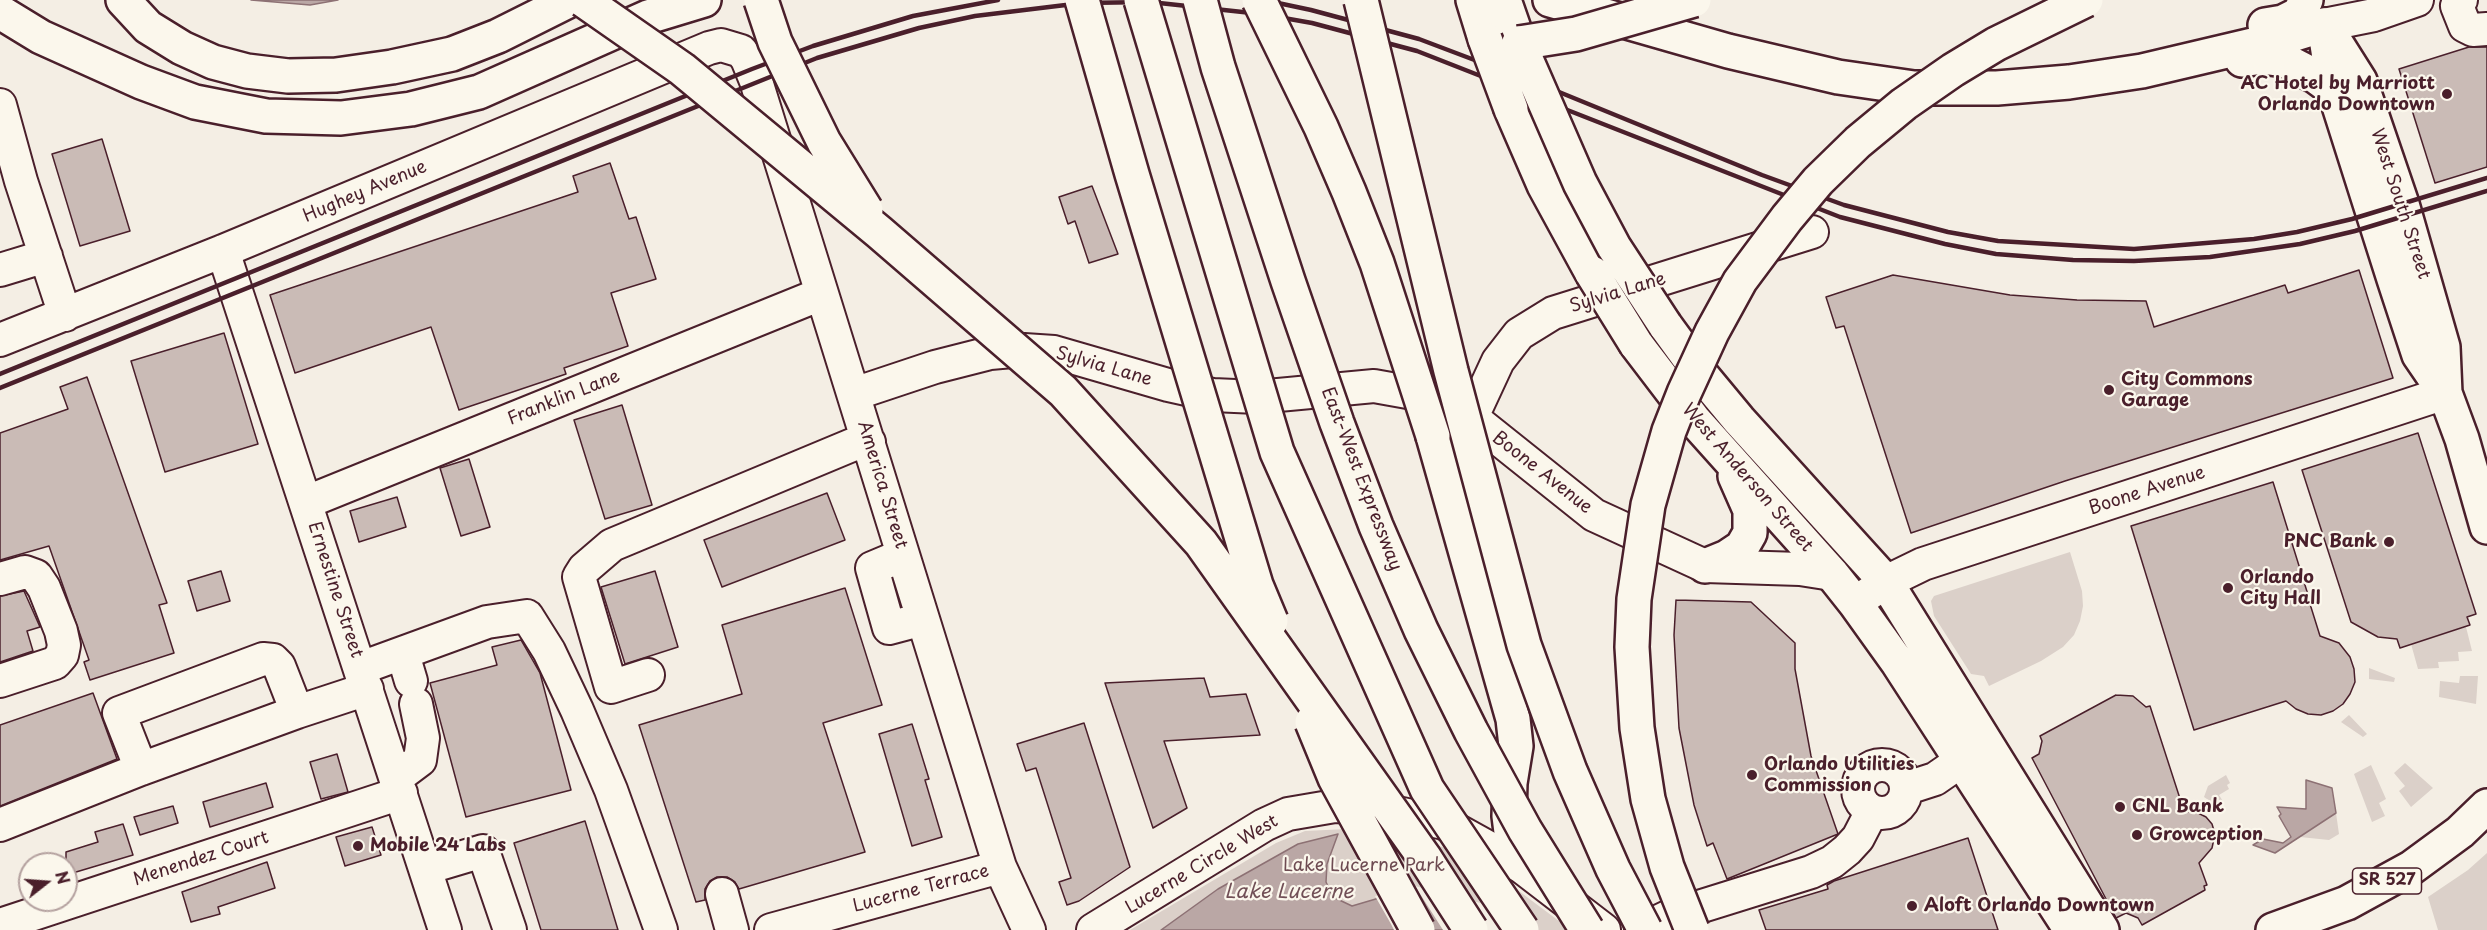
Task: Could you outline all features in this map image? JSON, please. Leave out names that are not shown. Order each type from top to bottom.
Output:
[{"type":"main road","points":[[123,0],[148,27],[182,48],[213,62],[247,71],[288,76],[347,74],[452,54],[498,36],[570,0]]},
{"type":"main road","points":[[583,0],[682,69],[879,232],[1063,392],[1201,543],[1424,857],[1471,930]]},
{"type":"main road","points":[[0,12],[41,38],[141,82],[195,102],[266,116],[341,118],[411,109],[479,92],[648,17],[704,0]]},
{"type":"main road","points":[[761,0],[775,42],[824,142],[879,232]]},
{"type":"main road","points":[[1082,0],[1256,585],[1335,778],[1418,930]]},
{"type":"main road","points":[[1141,0],[1277,452],[1427,789],[1522,930]]},
{"type":"main road","name":"East-West Expressway","points":[[1200,0],[1218,67],[1288,281],[1337,423],[1377,526],[1421,630],[1471,731],[1525,830],[1587,930]]},
{"type":"main road","points":[[1259,0],[1321,127],[1349,192],[1377,263],[1432,436],[1513,719],[1516,746],[1510,783],[1509,816],[1518,864]]},
{"type":"main road","points":[[1361,0],[1451,371],[1524,645],[1570,771],[1613,869],[1643,930]]},
{"type":"main road","name":"West Anderson Street","points":[[1473,0],[1514,117],[1544,185],[1592,273],[1636,344],[1694,420],[1832,574],[1855,603],[1884,643],[2071,930]]},
{"type":"main road","name":"West Anderson Street","points":[[1504,0],[1519,43],[1580,183],[1614,247],[1665,325],[1700,373],[1739,420],[1886,582],[2102,930]]},
{"type":"main road","points":[[1550,0],[1728,51],[1838,77],[1914,88],[1997,88],[2069,82],[2142,71],[2282,38],[2315,8]]},
{"type":"main road","points":[[1485,39],[1519,43],[1576,34],[1694,0]]},
{"type":"main road","points":[[1692,930],[1667,867],[1648,799],[1637,728],[1632,647],[1636,588],[1648,505],[1669,431],[1684,393],[1712,332],[1740,281],[1802,200],[1850,150],[1904,104],[1953,70],[1996,44],[2086,0]]},
{"type":"main road","name":"West South Street","points":[[2315,8],[2334,90],[2419,355],[2445,393],[2462,439],[2487,527]]},
{"type":"main road","name":"West South Street","points":[[2315,8],[2360,81],[2402,204],[2443,347],[2445,393]]},
{"type":"main road","points":[[1838,77],[1873,99],[1945,108],[2007,106],[2110,94],[2262,57],[2274,58],[2296,66],[2334,90]]},
{"type":"main road","points":[[1704,566],[1742,547],[1750,533],[1750,510],[1719,448]]},
{"type":"main road","name":"SR 527","points":[[2272,930],[2347,903],[2411,868],[2460,832],[2485,809]]},
{"type":"main road","points":[[2041,884],[2046,930]]},
{"type":"street","points":[[2315,8],[2374,15],[2417,0]]},
{"type":"street","points":[[2462,0],[2457,6],[2465,26],[2474,30],[2487,29]]},
{"type":"street","name":"Hughey Avenue","points":[[0,340],[222,251],[709,48],[729,46]]},
{"type":"street","name":"America Street","points":[[729,46],[741,51],[754,75],[1000,867],[1029,930]]},
{"type":"street","points":[[0,105],[64,315]]},
{"type":"street","name":"Sylvia Lane","points":[[1472,417],[1498,362],[1519,334],[1553,313],[1812,232]]},
{"type":"street","name":"Ernestine Street","points":[[222,251],[445,930]]},
{"type":"street","points":[[0,270],[46,256]]},
{"type":"street","name":"Franklin Lane","points":[[306,502],[821,294]]},
{"type":"street","name":"Sylvia Lane","points":[[854,394],[962,359],[990,353],[1024,350],[1064,354],[1168,385],[1213,395],[1257,397],[1287,393]]},
{"type":"street","name":"Boone Avenue","points":[[1287,393],[1374,386],[1430,396],[1472,417],[1594,515],[1704,566],[1800,569],[1832,574]]},
{"type":"street","name":"Boone Avenue","points":[[1855,603],[1886,582],[1923,564],[2445,393]]},
{"type":"street","points":[[648,675],[611,687],[579,577],[594,559],[612,545],[852,445],[868,442]]},
{"type":"street","points":[[0,579],[25,572],[36,576],[44,588],[64,645],[62,655],[55,663],[0,681]]},
{"type":"street","points":[[0,825],[141,769],[297,712],[364,679],[410,679],[487,622],[527,616],[549,651],[577,710],[611,790],[662,930]]},
{"type":"street","points":[[141,769],[119,713],[263,659],[273,660],[283,672],[297,712]]},
{"type":"street","name":"Menendez Court","points":[[0,925],[399,786],[420,760],[423,738],[410,679]]},
{"type":"street","points":[[1643,930],[1670,916],[1811,872],[1832,862],[1858,838],[1872,811],[1861,800],[1858,784],[1861,777],[1873,766],[1881,764],[1895,768],[1905,780],[1907,788],[1935,779],[1961,761]]},
{"type":"street","name":"Lucerne Circle West","points":[[1093,930],[1264,825],[1301,811],[1335,806],[1379,809],[1444,823],[1518,864],[1604,930]]},
{"type":"street","points":[[426,868],[483,851],[510,930]]},
{"type":"street","name":"Lucerne Terrace","points":[[771,930],[844,920],[1000,867]]},
{"type":"street","points":[[722,894],[732,930]]},
{"type":"green space","points":[[2070,552],[2082,591],[2083,606],[2074,635],[2063,647],[2041,661],[1989,686],[1984,676],[1971,674],[1934,616],[1931,601],[1934,596]]},
{"type":"green space","points":[[2466,627],[2472,651],[2458,652],[2459,661],[2438,662],[2439,668],[2418,669],[2411,644]]},
{"type":"green space","points":[[2369,668],[2395,678],[2394,682],[2369,679]]},
{"type":"green space","points":[[2460,676],[2478,676],[2476,704],[2439,697],[2440,681],[2459,683]]},
{"type":"green space","points":[[2349,715],[2367,734],[2363,737],[2341,722]]},
{"type":"green space","points":[[2405,763],[2433,788],[2411,807],[2399,791],[2405,786],[2394,773]]},
{"type":"green space","points":[[2371,765],[2386,799],[2379,803],[2385,816],[2372,822],[2354,774]]},
{"type":"green space","points":[[2226,775],[2230,783],[2227,785],[2229,789],[2219,795],[2224,803],[2219,807],[2204,797],[2208,786]]},
{"type":"green space","points":[[2336,813],[2339,834],[2329,840],[2300,837]]},
{"type":"green space","name":"Lake Lucerne Park","points":[[1346,829],[1394,834],[1450,849],[1484,865],[1571,930],[1501,930],[1413,888],[1352,906],[1333,897],[1326,882],[1327,864],[1337,834],[1298,844],[1218,889],[1161,930],[1130,930],[1276,843],[1305,831]]},
{"type":"green space","points":[[2487,853],[2487,930],[2438,930],[2428,897],[2468,870]]},
{"type":"water","points":[[251,0],[338,0],[310,5]]},
{"type":"water","points":[[2306,780],[2332,788],[2336,813],[2275,853],[2253,845],[2263,839],[2283,843],[2291,837],[2279,816],[2281,814],[2277,807],[2306,809]]},
{"type":"water","name":"Lake Lucerne","points":[[1338,834],[1327,864],[1326,882],[1333,897],[1352,906],[1413,888],[1486,907],[1501,930],[1161,930],[1218,889],[1298,844]]},
{"type":"pier","points":[[1415,886],[1488,905],[1504,930],[1443,930]]},
{"type":"pier","points":[[1403,888],[1427,930],[1394,930],[1375,896]]},
{"type":"building","name":"AC Hotel by Marriott Orlando Downtown","points":[[2469,47],[2487,47],[2487,167],[2435,183],[2399,69]]},
{"type":"building","points":[[102,139],[130,231],[80,246],[52,154]]},
{"type":"building","points":[[610,163],[629,219],[636,217],[656,279],[611,293],[628,346],[564,368],[566,374],[459,410],[431,327],[295,373],[270,295],[578,192],[573,176]]},
{"type":"building","points":[[1092,186],[1118,254],[1089,263],[1075,221],[1068,224],[1059,197]]},
{"type":"building","name":"City Commons Garage","points":[[2359,270],[2393,378],[2065,481],[1911,533],[1844,326],[1836,328],[1826,297],[1893,275],[2010,295],[2077,300],[2146,301],[2154,327],[2285,285],[2288,293]]},
{"type":"building","points":[[224,333],[258,444],[165,472],[131,361]]},
{"type":"building","points":[[87,377],[167,603],[159,605],[174,653],[90,680],[84,662],[89,660],[49,546],[0,560],[0,433],[68,409],[60,387]]},
{"type":"building","points":[[622,405],[652,505],[605,519],[574,420]]},
{"type":"building","name":"PNC Bank","points":[[2418,433],[2476,614],[2467,617],[2470,625],[2400,648],[2397,639],[2378,637],[2351,622],[2302,470]]},
{"type":"building","points":[[469,459],[490,527],[461,536],[440,468]]},
{"type":"building","name":"Orlando City Hall","points":[[2273,482],[2309,598],[2305,596],[2310,604],[2320,636],[2339,643],[2350,657],[2355,682],[2343,704],[2321,715],[2308,714],[2296,709],[2286,701],[2194,730],[2131,526]]},
{"type":"building","points":[[827,493],[845,540],[722,587],[704,540]]},
{"type":"building","points":[[397,497],[406,527],[359,542],[350,511]]},
{"type":"building","points":[[221,571],[230,601],[197,611],[188,581]]},
{"type":"building","points":[[655,571],[678,647],[625,664],[601,587]]},
{"type":"building","points":[[845,588],[882,705],[823,723],[865,852],[739,889],[735,882],[727,877],[717,877],[710,881],[705,889],[705,900],[696,902],[639,725],[742,694],[722,625]]},
{"type":"building","points":[[24,591],[40,627],[27,631],[33,651],[0,662],[0,596]]},
{"type":"building","name":"Orlando Utilities Commission","points":[[1676,600],[1751,602],[1795,643],[1795,669],[1811,756],[1838,834],[1727,879],[1713,843],[1707,846],[1694,805],[1679,728],[1674,635]]},
{"type":"building","points":[[521,640],[540,673],[571,790],[466,817],[430,683],[497,665],[492,647]]},
{"type":"building","points":[[1204,678],[1210,697],[1246,694],[1260,735],[1164,741],[1187,808],[1153,828],[1105,683]]},
{"type":"building","points":[[93,693],[117,759],[0,806],[0,725]]},
{"type":"building","name":"CNL Bank","points":[[2116,695],[2133,696],[2146,707],[2150,706],[2184,811],[2206,817],[2212,824],[2215,834],[2212,848],[2199,863],[2207,885],[2204,886],[2205,890],[2142,925],[2138,918],[2126,913],[2116,918],[2032,758],[2039,754],[2042,741],[2040,736]]},
{"type":"building","points":[[1084,723],[1130,867],[1079,901],[1067,905],[1059,882],[1071,878],[1036,768],[1026,771],[1017,744]]},
{"type":"building","points":[[912,724],[929,779],[925,780],[942,837],[912,846],[879,734]]},
{"type":"building","points":[[337,754],[348,792],[321,799],[310,762]]},
{"type":"building","points":[[266,783],[273,807],[210,827],[203,802]]},
{"type":"building","points":[[173,806],[178,823],[140,835],[134,817]]},
{"type":"building","points":[[585,821],[618,930],[541,930],[514,843]]},
{"type":"building","points":[[123,824],[133,855],[78,871],[78,852],[66,852],[98,842],[95,832]]},
{"type":"building","name":"Mobile 24 Labs","points":[[372,827],[381,855],[345,866],[336,837]]},
{"type":"building","name":"Aloft Orlando Downtown","points":[[1968,838],[1998,930],[1766,930],[1759,910],[1828,889],[1827,885],[1834,881]]},
{"type":"building","points":[[267,862],[275,888],[218,907],[220,914],[191,922],[182,892]]},
{"type":"railway","points":[[0,374],[813,46],[913,16],[998,0]]},
{"type":"railway","points":[[1264,0],[1419,39],[1559,92],[1762,175],[1844,205],[1948,232],[1998,241],[2134,249],[2254,239],[2352,219],[2487,178]]},
{"type":"railway","points":[[0,388],[817,58],[919,28],[975,16],[1082,3],[1150,2],[1261,14],[1312,23],[1417,51],[1840,217],[1945,244],[1996,254],[2073,260],[2134,261],[2210,257],[2300,244],[2355,231],[2487,191]]},
{"type":"place","name":"AC Hotel by Marriott Orlando Downtown","points":[[2447,94]]},
{"type":"place","name":"City Commons Garage","points":[[2109,390]]},
{"type":"place","name":"PNC Bank","points":[[2389,542]]},
{"type":"place","name":"Orlando City Hall","points":[[2228,588]]},
{"type":"place","name":"Orlando Utilities Commission","points":[[1752,775]]},
{"type":"place","name":"CNL Bank","points":[[2120,807]]},
{"type":"place","name":"Growception","points":[[2137,835]]},
{"type":"place","name":"Mobile 24 Labs","points":[[358,846]]},
{"type":"place","name":"Aloft Orlando Downtown","points":[[1912,906]]}]
